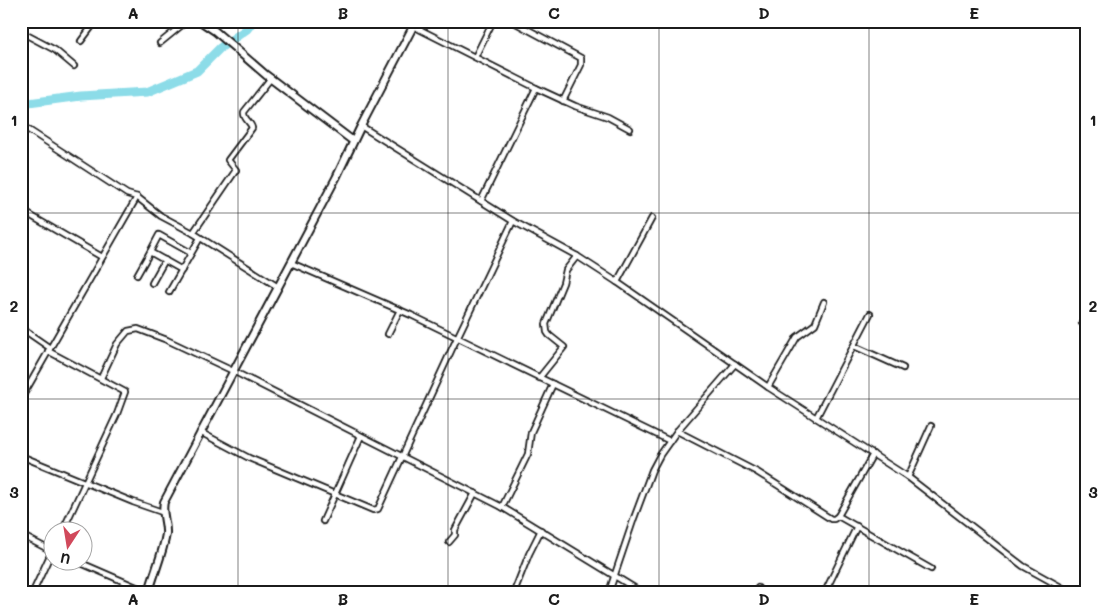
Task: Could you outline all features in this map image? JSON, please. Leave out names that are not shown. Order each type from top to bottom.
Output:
[{"type":"street","points":[[26,21],[21,32],[50,47],[74,66]]},
{"type":"street","points":[[81,41],[96,21]]},
{"type":"street","points":[[160,43],[186,21]]},
{"type":"street","points":[[200,21],[353,141]]},
{"type":"street","points":[[475,57],[493,21]]},
{"type":"street","points":[[512,21],[581,58],[581,65],[563,101]]},
{"type":"street","points":[[92,568],[148,592],[165,537],[166,530],[162,512],[164,502],[336,178],[353,141],[415,24],[536,88],[563,101],[600,113],[630,130]]},
{"type":"street","points":[[193,234],[236,170],[235,166],[228,162],[229,156],[252,128],[252,125],[244,116],[244,112],[271,78]]},
{"type":"street","points":[[482,201],[536,88]]},
{"type":"street","points":[[21,125],[95,174],[128,194],[137,197],[161,216],[278,287]]},
{"type":"street","points":[[361,126],[513,221],[577,256],[617,282],[768,387],[908,478],[1016,562],[1070,592]]},
{"type":"street","points":[[21,399],[137,197]]},
{"type":"street","points":[[21,210],[102,257]]},
{"type":"street","points":[[617,282],[652,218]]},
{"type":"street","points":[[200,432],[249,458],[373,510],[378,509],[513,221]]},
{"type":"street","points":[[137,275],[159,235],[191,253]]},
{"type":"street","points":[[169,292],[200,238]]},
{"type":"street","points":[[150,252],[182,270]]},
{"type":"street","points":[[539,378],[564,347],[546,332],[546,324],[563,283],[566,270],[577,256]]},
{"type":"street","points":[[152,283],[165,260]]},
{"type":"street","points":[[291,263],[400,310],[670,441]]},
{"type":"street","points":[[768,387],[797,337],[815,324],[824,302]]},
{"type":"street","points":[[388,334],[400,310]]},
{"type":"street","points":[[816,418],[870,314]]},
{"type":"street","points":[[21,328],[49,350],[125,392],[67,520]]},
{"type":"street","points":[[101,378],[120,340],[128,332],[138,329],[167,340],[233,371],[502,507],[641,592]]},
{"type":"street","points":[[854,346],[903,368]]},
{"type":"street","points":[[609,592],[652,470],[677,431],[735,364]]},
{"type":"street","points":[[502,507],[530,449],[531,432],[553,384]]},
{"type":"street","points":[[908,478],[931,426]]},
{"type":"street","points":[[677,431],[750,468],[828,518],[834,519],[838,516],[873,454]]},
{"type":"street","points":[[323,521],[361,436]]},
{"type":"street","points":[[21,456],[162,512]]},
{"type":"street","points":[[448,542],[455,535],[455,530],[475,493]]},
{"type":"street","points":[[838,516],[931,569]]},
{"type":"street","points":[[825,592],[857,526]]},
{"type":"street","points":[[514,592],[541,530]]},
{"type":"street","points":[[21,535],[42,546]]},
{"type":"street","points":[[33,592],[43,570]]},
{"type":"waterway","points":[[21,104],[81,96],[147,92],[197,71],[220,48],[247,29],[253,21]]}]
